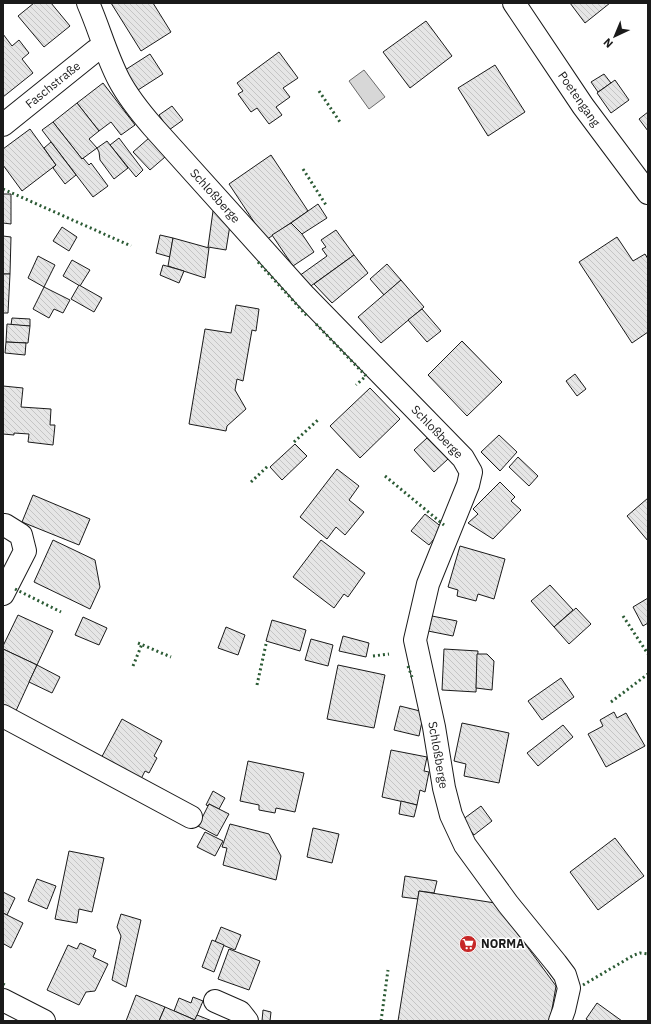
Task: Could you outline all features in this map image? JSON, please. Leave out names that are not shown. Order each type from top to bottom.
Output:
[{"type":"street","name":"Schloßberge","points":[[88,3],[104,47],[119,80],[137,108],[152,127],[305,296],[463,458],[471,472],[468,485],[428,584],[414,640],[434,727],[444,788],[451,815],[465,845],[508,904],[565,975],[569,988],[560,1021]]},
{"type":"street","name":"Poetengang","points":[[514,3],[583,106],[648,193]]},
{"type":"street","name":"Faschstraße","points":[[3,125],[95,51],[104,47]]},
{"type":"street","points":[[3,525],[21,535],[25,551],[3,594]]},
{"type":"street","points":[[3,716],[191,817]]},
{"type":"street","points":[[3,1000],[44,1021]]},
{"type":"street","points":[[215,1001],[240,1012],[247,1021]]},
{"type":"shaded area","points":[[364,70],[385,97],[369,109],[349,81]]},
{"type":"building","points":[[34,3],[51,3],[70,26],[44,47],[18,16]]},
{"type":"building","points":[[111,3],[153,3],[171,32],[141,51]]},
{"type":"building","points":[[570,3],[610,3],[585,23]]},
{"type":"building","points":[[426,21],[452,56],[410,88],[383,52]]},
{"type":"building","points":[[3,34],[12,46],[19,40],[29,53],[22,59],[33,73],[3,97]]},
{"type":"building","points":[[279,52],[298,78],[283,88],[290,97],[276,107],[282,115],[269,124],[257,108],[251,112],[238,94],[243,91],[237,83]]},
{"type":"building","points":[[150,54],[163,74],[138,90],[125,70]]},
{"type":"building","points":[[495,65],[525,112],[488,136],[458,88]]},
{"type":"building","points":[[604,74],[611,83],[598,92],[591,82]]},
{"type":"building","points":[[615,80],[629,100],[611,113],[597,93]]},
{"type":"building","points":[[103,83],[135,125],[121,135],[111,122],[99,131],[77,103]]},
{"type":"building","points":[[77,103],[99,131],[89,139],[97,148],[82,159],[53,122]]},
{"type":"building","points":[[172,106],[183,120],[169,130],[159,115]]},
{"type":"building","points":[[648,112],[648,131],[639,119]]},
{"type":"building","points":[[53,122],[82,159],[83,158],[89,165],[91,163],[108,186],[93,197],[42,130]]},
{"type":"building","points":[[30,129],[56,165],[22,191],[3,165],[3,149]]},
{"type":"building","points":[[119,138],[143,170],[136,177],[110,145]]},
{"type":"building","points":[[149,138],[165,157],[150,170],[133,152]]},
{"type":"building","points":[[107,141],[128,168],[114,179],[100,160],[97,148]]},
{"type":"building","points":[[51,142],[76,175],[65,184],[53,168],[56,165],[44,148]]},
{"type":"building","points":[[271,155],[308,211],[266,240],[229,184]]},
{"type":"building","points":[[3,194],[11,194],[11,224],[3,223]]},
{"type":"building","points":[[318,204],[327,218],[302,234],[291,223]]},
{"type":"building","points":[[213,211],[230,225],[226,250],[208,247]]},
{"type":"building","points":[[291,223],[302,234],[314,252],[293,266],[272,235]]},
{"type":"building","points":[[62,227],[77,237],[69,251],[53,241]]},
{"type":"building","points":[[336,230],[354,255],[308,288],[299,276],[327,256],[322,249],[326,247],[321,240]]},
{"type":"building","points":[[160,235],[173,238],[170,257],[156,253]]},
{"type":"building","points":[[3,236],[11,237],[10,274],[3,274]]},
{"type":"building","points":[[617,237],[633,261],[645,254],[648,259],[648,332],[632,343],[579,262]]},
{"type":"building","points":[[173,238],[209,248],[205,278],[168,266]]},
{"type":"building","points":[[354,255],[368,273],[332,303],[314,284]]},
{"type":"building","points":[[38,256],[55,265],[44,287],[28,278]]},
{"type":"building","points":[[72,260],[90,270],[80,286],[63,276]]},
{"type":"building","points":[[387,264],[401,280],[384,295],[370,279]]},
{"type":"building","points":[[163,265],[184,271],[179,283],[160,275]]},
{"type":"building","points":[[3,274],[10,274],[8,313],[3,313]]},
{"type":"building","points":[[401,280],[424,307],[381,343],[358,317]]},
{"type":"building","points":[[79,285],[102,298],[94,312],[71,299]]},
{"type":"building","points":[[44,287],[70,300],[63,313],[54,309],[49,318],[33,309]]},
{"type":"building","points":[[236,305],[259,309],[256,331],[252,330],[243,381],[237,379],[235,390],[246,409],[227,426],[226,431],[189,424],[205,329],[231,333]]},
{"type":"building","points":[[422,309],[441,331],[427,342],[408,320]]},
{"type":"building","points":[[12,318],[30,319],[30,326],[11,325]]},
{"type":"building","points":[[7,324],[30,326],[28,343],[6,342]]},
{"type":"building","points":[[462,341],[502,382],[467,416],[428,375]]},
{"type":"building","points":[[6,342],[26,343],[25,355],[5,353]]},
{"type":"building","points":[[575,374],[586,389],[577,396],[566,381]]},
{"type":"building","points":[[3,386],[23,388],[21,407],[51,409],[50,425],[55,425],[53,445],[28,442],[29,434],[3,434]]},
{"type":"building","points":[[370,388],[400,419],[360,458],[330,426]]},
{"type":"building","points":[[499,435],[517,452],[500,471],[481,452]]},
{"type":"building","points":[[427,438],[448,459],[434,472],[414,450]]},
{"type":"building","points":[[295,444],[307,456],[282,480],[270,467]]},
{"type":"building","points":[[518,457],[538,476],[529,486],[509,467]]},
{"type":"building","points":[[337,469],[359,486],[349,500],[364,512],[345,535],[336,527],[327,539],[300,517]]},
{"type":"building","points":[[500,482],[515,497],[511,501],[521,510],[493,539],[468,523],[478,514],[473,509]]},
{"type":"building","points":[[33,495],[90,519],[79,545],[22,522]]},
{"type":"building","points":[[648,498],[648,541],[627,516]]},
{"type":"building","points":[[425,514],[443,528],[429,545],[411,531]]},
{"type":"building","points":[[53,540],[95,560],[100,587],[90,609],[34,582]]},
{"type":"building","points":[[321,540],[365,573],[348,597],[344,594],[334,608],[293,577]]},
{"type":"building","points":[[460,546],[505,559],[494,599],[478,594],[476,601],[457,596],[458,590],[448,587]]},
{"type":"building","points":[[550,585],[573,610],[554,627],[531,601]]},
{"type":"building","points":[[648,598],[648,623],[643,626],[633,607]]},
{"type":"building","points":[[576,608],[591,624],[569,644],[554,627]]},
{"type":"building","points":[[18,615],[53,631],[37,665],[3,649],[3,646]]},
{"type":"building","points":[[432,616],[457,621],[453,636],[428,631]]},
{"type":"building","points":[[83,617],[107,628],[99,645],[75,635]]},
{"type":"building","points":[[272,620],[306,630],[300,651],[266,641]]},
{"type":"building","points":[[226,627],[245,635],[238,655],[218,648]]},
{"type":"building","points":[[343,636],[369,643],[366,657],[339,651]]},
{"type":"building","points":[[311,639],[333,645],[328,666],[305,660]]},
{"type":"building","points":[[3,649],[37,665],[15,713],[3,707]]},
{"type":"building","points":[[444,649],[478,651],[476,692],[442,690]]},
{"type":"building","points":[[477,654],[487,654],[494,661],[492,690],[476,688]]},
{"type":"building","points":[[37,665],[60,677],[52,693],[29,682]]},
{"type":"building","points":[[338,665],[385,675],[374,728],[327,719]]},
{"type":"building","points":[[561,678],[574,697],[542,720],[528,701]]},
{"type":"building","points":[[400,706],[424,712],[419,736],[394,730]]},
{"type":"building","points":[[614,712],[617,718],[626,713],[645,746],[606,767],[588,734],[603,726],[600,720]]},
{"type":"building","points":[[122,719],[162,741],[154,756],[157,758],[149,773],[145,771],[138,785],[98,764]]},
{"type":"building","points":[[462,723],[509,733],[499,783],[464,776],[466,764],[454,761]]},
{"type":"building","points":[[563,725],[573,737],[538,766],[527,753]]},
{"type":"building","points":[[391,750],[427,757],[424,771],[429,772],[425,792],[420,790],[417,805],[382,797]]},
{"type":"building","points":[[248,761],[304,773],[295,812],[276,808],[275,813],[259,810],[259,805],[240,801]]},
{"type":"building","points":[[213,791],[225,798],[219,809],[209,804],[209,806],[206,805]]},
{"type":"building","points":[[401,801],[417,805],[414,817],[399,814]]},
{"type":"building","points":[[209,804],[229,814],[217,836],[198,826]]},
{"type":"building","points":[[481,806],[492,821],[474,835],[462,820]]},
{"type":"building","points":[[230,824],[269,834],[281,856],[276,880],[223,865],[227,848],[222,847]]},
{"type":"building","points":[[313,828],[339,834],[332,863],[307,857]]},
{"type":"building","points":[[205,832],[223,841],[215,856],[197,847]]},
{"type":"building","points":[[615,838],[644,876],[598,910],[570,872]]},
{"type":"building","points":[[69,851],[104,858],[92,912],[79,909],[77,923],[55,919]]},
{"type":"building","points":[[405,876],[437,881],[434,893],[419,891],[418,899],[402,897]]},
{"type":"building","points":[[37,879],[56,886],[47,909],[28,901]]},
{"type":"building","name":"NORMA","points":[[419,891],[495,903],[556,986],[550,1021],[398,1021]]},
{"type":"building","points":[[3,892],[15,898],[7,915],[3,913]]},
{"type":"building","points":[[3,913],[23,923],[11,948],[4,944],[3,947]]},
{"type":"building","points":[[121,914],[141,920],[126,987],[112,980],[121,936],[117,927]]},
{"type":"building","points":[[221,927],[241,935],[235,950],[215,942]]},
{"type":"building","points":[[212,940],[224,945],[214,972],[202,967]]},
{"type":"building","points":[[80,943],[96,950],[93,957],[108,964],[95,991],[86,992],[79,1005],[47,990],[68,945],[77,949]]},
{"type":"building","points":[[229,949],[260,961],[249,990],[218,979]]},
{"type":"building","points":[[136,995],[165,1007],[159,1021],[126,1021]]},
{"type":"building","points":[[193,997],[203,1001],[195,1020],[174,1011],[179,998],[191,1003]]},
{"type":"building","points":[[597,1003],[622,1021],[589,1021],[586,1019]]},
{"type":"building","points":[[165,1007],[195,1020],[159,1021]]},
{"type":"building","points":[[263,1010],[271,1012],[270,1021],[262,1021]]},
{"type":"building","points":[[197,1015],[212,1021],[194,1021]]},
{"type":"hedge","points":[[319,91],[340,122]]},
{"type":"hedge","points":[[303,169],[326,205]]},
{"type":"hedge","points":[[3,189],[131,246]]},
{"type":"hedge","points":[[258,262],[307,316]]},
{"type":"hedge","points":[[316,324],[366,376],[356,385]]},
{"type":"hedge","points":[[294,442],[319,419]]},
{"type":"hedge","points":[[251,482],[269,465]]},
{"type":"hedge","points":[[385,476],[444,525]]},
{"type":"hedge","points":[[15,589],[61,612]]},
{"type":"hedge","points":[[623,616],[648,654]]},
{"type":"hedge","points":[[138,643],[171,657]]},
{"type":"hedge","points":[[133,666],[142,644]]},
{"type":"hedge","points":[[257,685],[266,644]]},
{"type":"hedge","points":[[373,656],[389,654]]},
{"type":"hedge","points":[[408,666],[412,677]]},
{"type":"hedge","points":[[611,702],[648,674]]},
{"type":"hedge","points":[[583,985],[634,955],[640,953],[648,954]]},
{"type":"hedge","points":[[381,1021],[388,970]]},
{"type":"place","name":"NORMA","points":[[468,944]]}]
